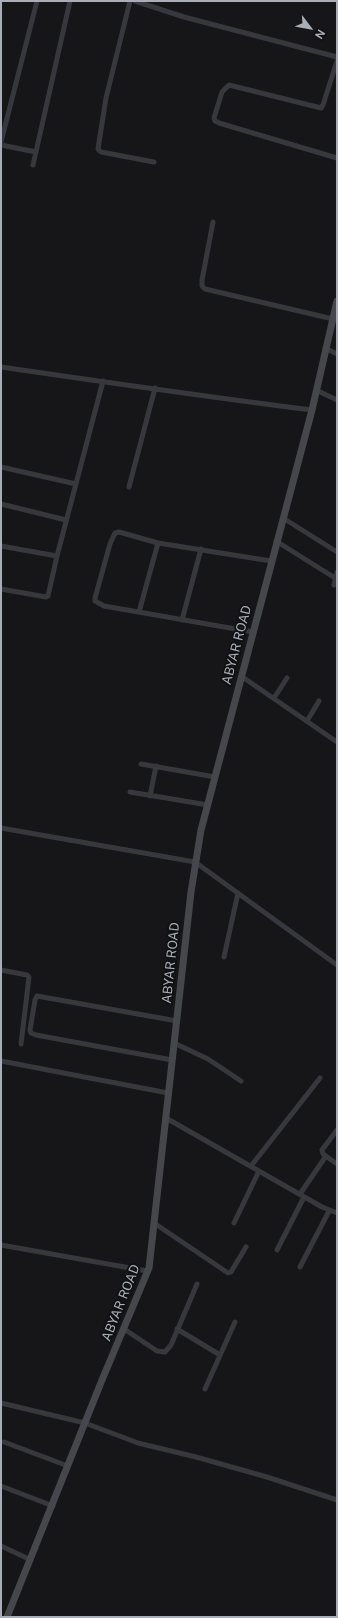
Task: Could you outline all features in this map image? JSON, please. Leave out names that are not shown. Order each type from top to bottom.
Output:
[{"type":"main road","name":"ABYAR ROAD","points":[[7,1617],[149,1268],[195,862],[214,777],[312,410],[325,348],[334,322],[337,301]]},
{"type":"street","points":[[36,152],[1,143],[37,1]]},
{"type":"street","points":[[34,165],[70,1]]},
{"type":"street","points":[[130,1],[106,98],[98,149],[101,152],[154,162]]},
{"type":"street","points":[[135,1],[184,17],[337,57]]},
{"type":"street","points":[[337,61],[321,108],[229,85],[222,92],[214,118],[215,121],[219,123],[337,158]]},
{"type":"street","points":[[213,222],[202,286],[206,289],[334,322]]},
{"type":"street","points":[[325,348],[337,354]]},
{"type":"street","points":[[1,367],[312,410]]},
{"type":"street","points":[[1,589],[47,597],[103,381]]},
{"type":"street","points":[[129,487],[155,388]]},
{"type":"street","points":[[316,390],[337,400]]},
{"type":"street","points":[[1,467],[76,484]]},
{"type":"street","points":[[1,504],[66,520]]},
{"type":"street","points":[[283,518],[337,552]]},
{"type":"street","points":[[253,632],[104,606],[95,601],[112,536],[119,532],[158,542],[271,561]]},
{"type":"street","points":[[276,541],[335,578]]},
{"type":"street","points":[[139,612],[158,542]]},
{"type":"street","points":[[1,546],[57,556]]},
{"type":"street","points":[[182,620],[201,549]]},
{"type":"street","points":[[334,585],[337,572]]},
{"type":"street","points":[[241,676],[337,742]]},
{"type":"street","points":[[274,698],[287,678]]},
{"type":"street","points":[[307,721],[320,700]]},
{"type":"street","points":[[141,764],[214,777]]},
{"type":"street","points":[[150,796],[156,766]]},
{"type":"street","points":[[130,792],[208,805]]},
{"type":"street","points":[[1,828],[195,862],[337,965]]},
{"type":"street","points":[[224,957],[238,893]]},
{"type":"street","points":[[1,970],[29,977],[21,1044]]},
{"type":"street","points":[[172,1060],[36,1035],[31,1033],[30,1030],[37,996],[177,1021]]},
{"type":"street","points":[[174,1043],[208,1059],[241,1081]]},
{"type":"street","points":[[1,1061],[168,1093]]},
{"type":"street","points":[[251,1166],[320,1078]]},
{"type":"street","points":[[166,1118],[302,1196],[329,1211],[337,1213]]},
{"type":"street","points":[[337,1130],[322,1150],[323,1154],[337,1164]]},
{"type":"street","points":[[277,1250],[302,1196],[326,1156]]},
{"type":"street","points":[[234,1223],[259,1171]]},
{"type":"street","points":[[300,1267],[329,1211]]},
{"type":"street","points":[[154,1223],[228,1273],[232,1272],[246,1246]]},
{"type":"street","points":[[1,1245],[147,1271]]},
{"type":"street","points":[[124,1329],[157,1351],[163,1353],[168,1349],[198,1284]]},
{"type":"street","points":[[205,1389],[235,1322]]},
{"type":"street","points":[[178,1329],[220,1355]]},
{"type":"street","points":[[1,1403],[85,1423],[138,1443],[196,1456],[337,1500]]},
{"type":"street","points":[[4,1442],[68,1466]]},
{"type":"street","points":[[1,1486],[53,1506]]},
{"type":"street","points":[[1,1546],[31,1560]]}]
